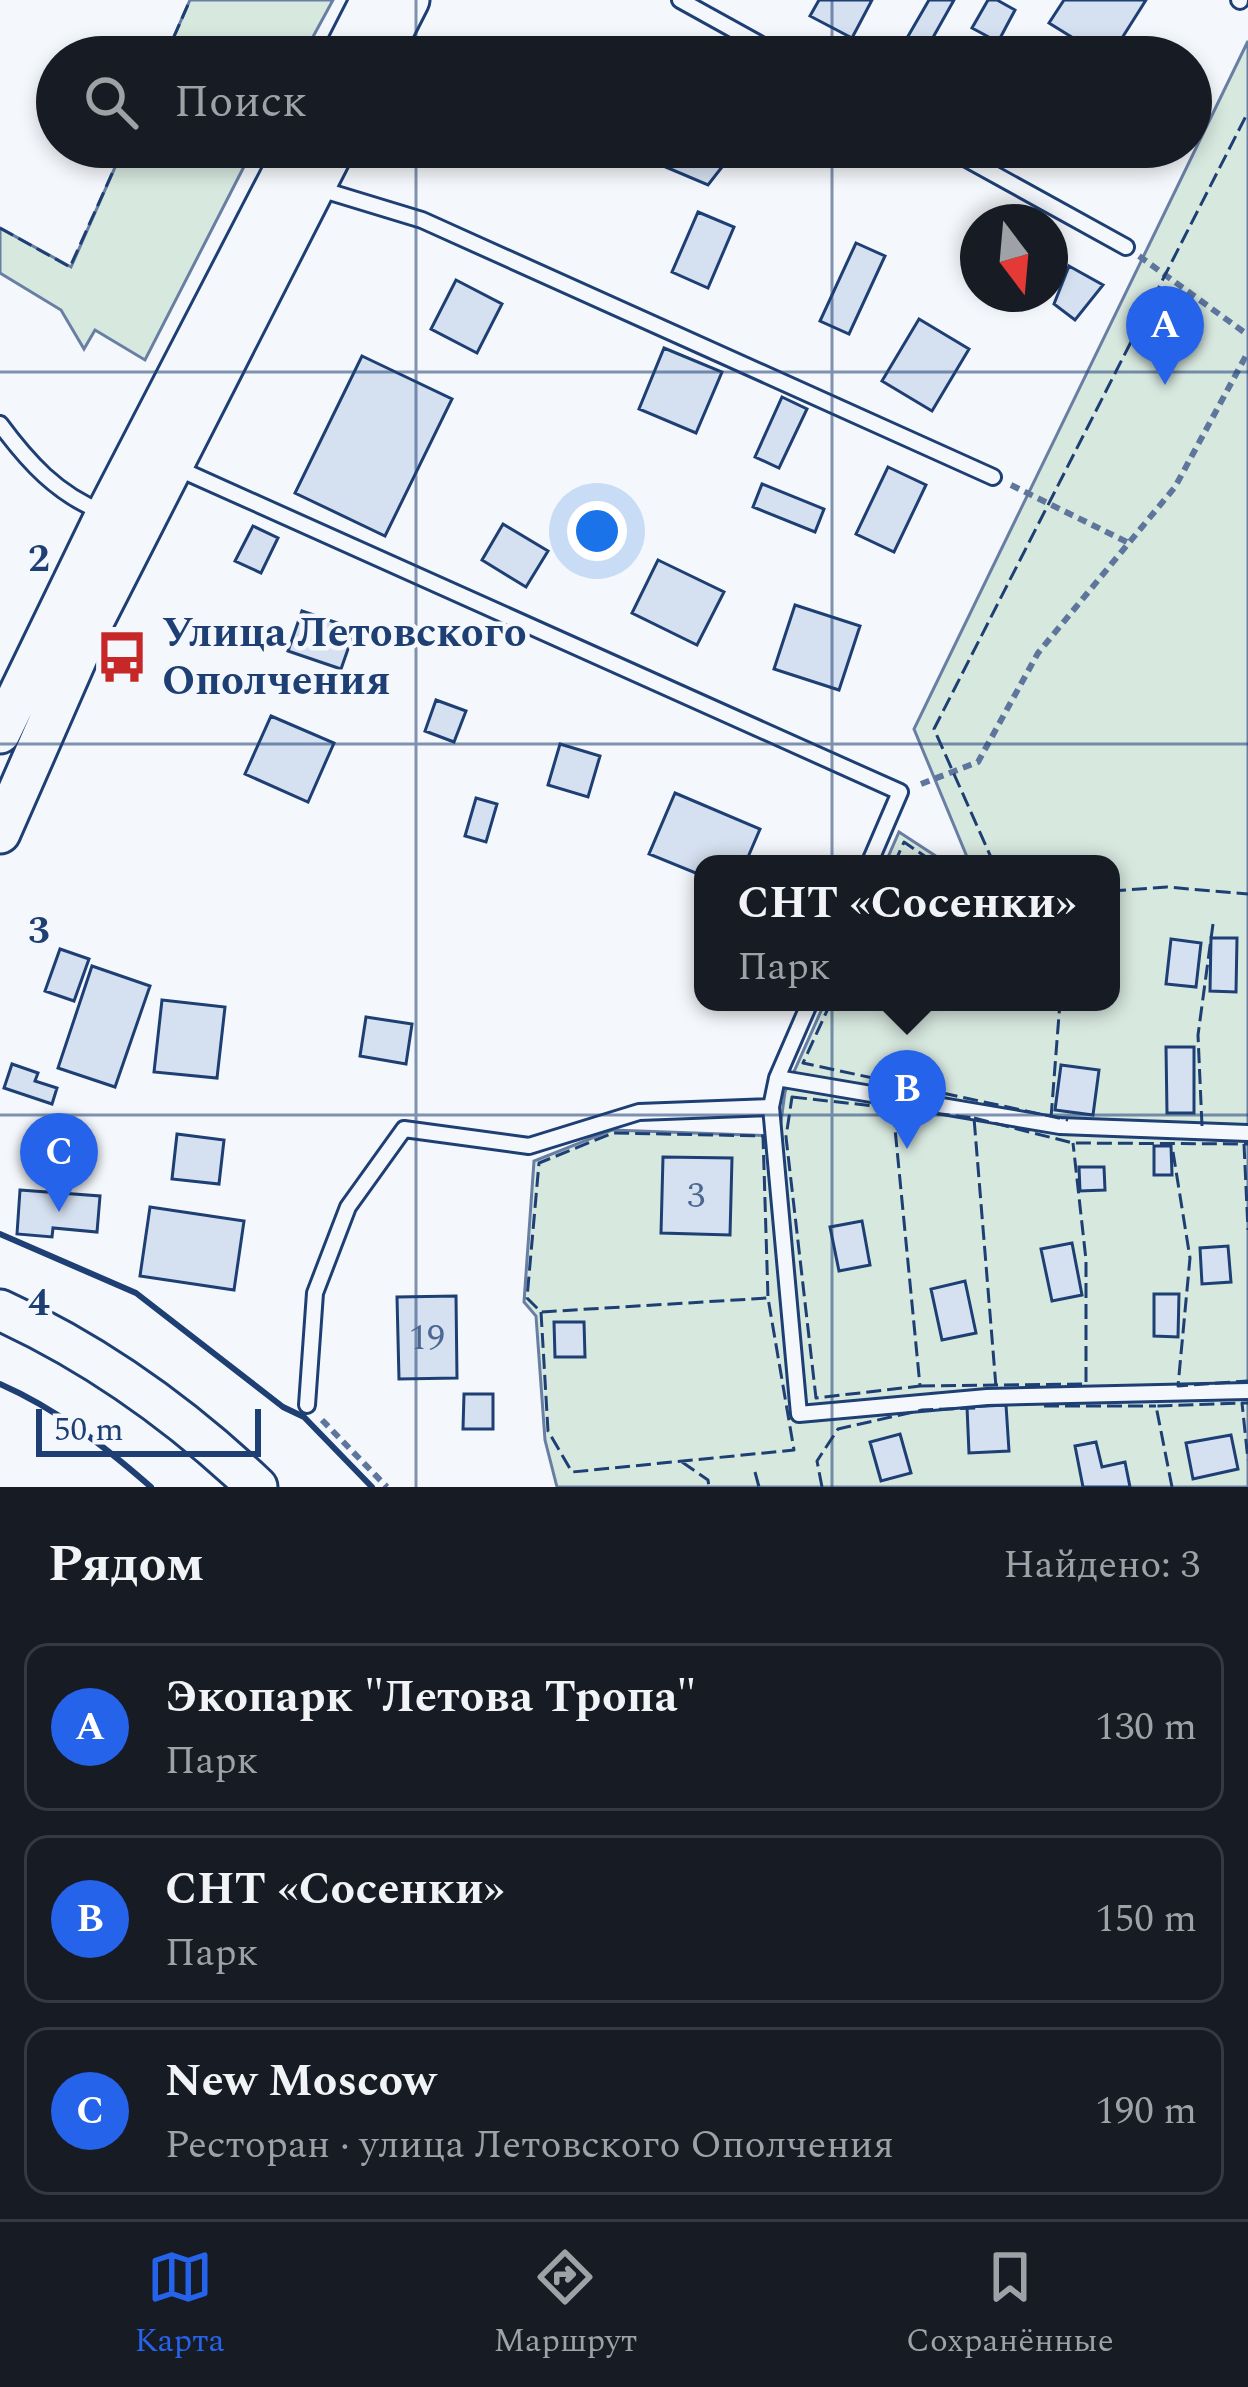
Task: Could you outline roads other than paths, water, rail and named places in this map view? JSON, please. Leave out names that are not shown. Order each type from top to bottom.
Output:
[{"type":"main road","points":[[353,36],[371,0]]},
{"type":"main road","points":[[391,36],[409,0]]},
{"type":"main road","points":[[0,734],[106,514],[285,168]]},
{"type":"main road","points":[[0,833],[89,629],[324,168]]},
{"type":"main road","points":[[0,1310],[48,1332],[125,1379],[200,1433],[257,1487]]},
{"type":"lane","points":[[680,0],[745,36]]},
{"type":"lane","points":[[983,168],[1126,247]]},
{"type":"lane","points":[[315,187],[422,220],[993,477]]},
{"type":"lane","points":[[0,424],[50,482],[76,502],[106,514]]},
{"type":"lane","points":[[172,466],[900,792],[873,855]]},
{"type":"lane","points":[[806,1011],[777,1078],[771,1107],[799,1414],[987,1397],[1248,1391]]},
{"type":"lane","points":[[777,1078],[1060,1126],[1248,1133]]},
{"type":"lane","points":[[307,1405],[316,1293],[348,1208],[404,1129],[530,1146],[639,1112],[771,1107]]},
{"type":"place","name":"Экопарк \"Летова Тропа\"","points":[[1165,385]]},
{"type":"place","name":"Улица Летовского Ополчения","points":[[122,657]]},
{"type":"place","name":"СНТ «Сосенки»","points":[[907,1149]]},
{"type":"place","name":"New Moscow","points":[[59,1212]]}]
